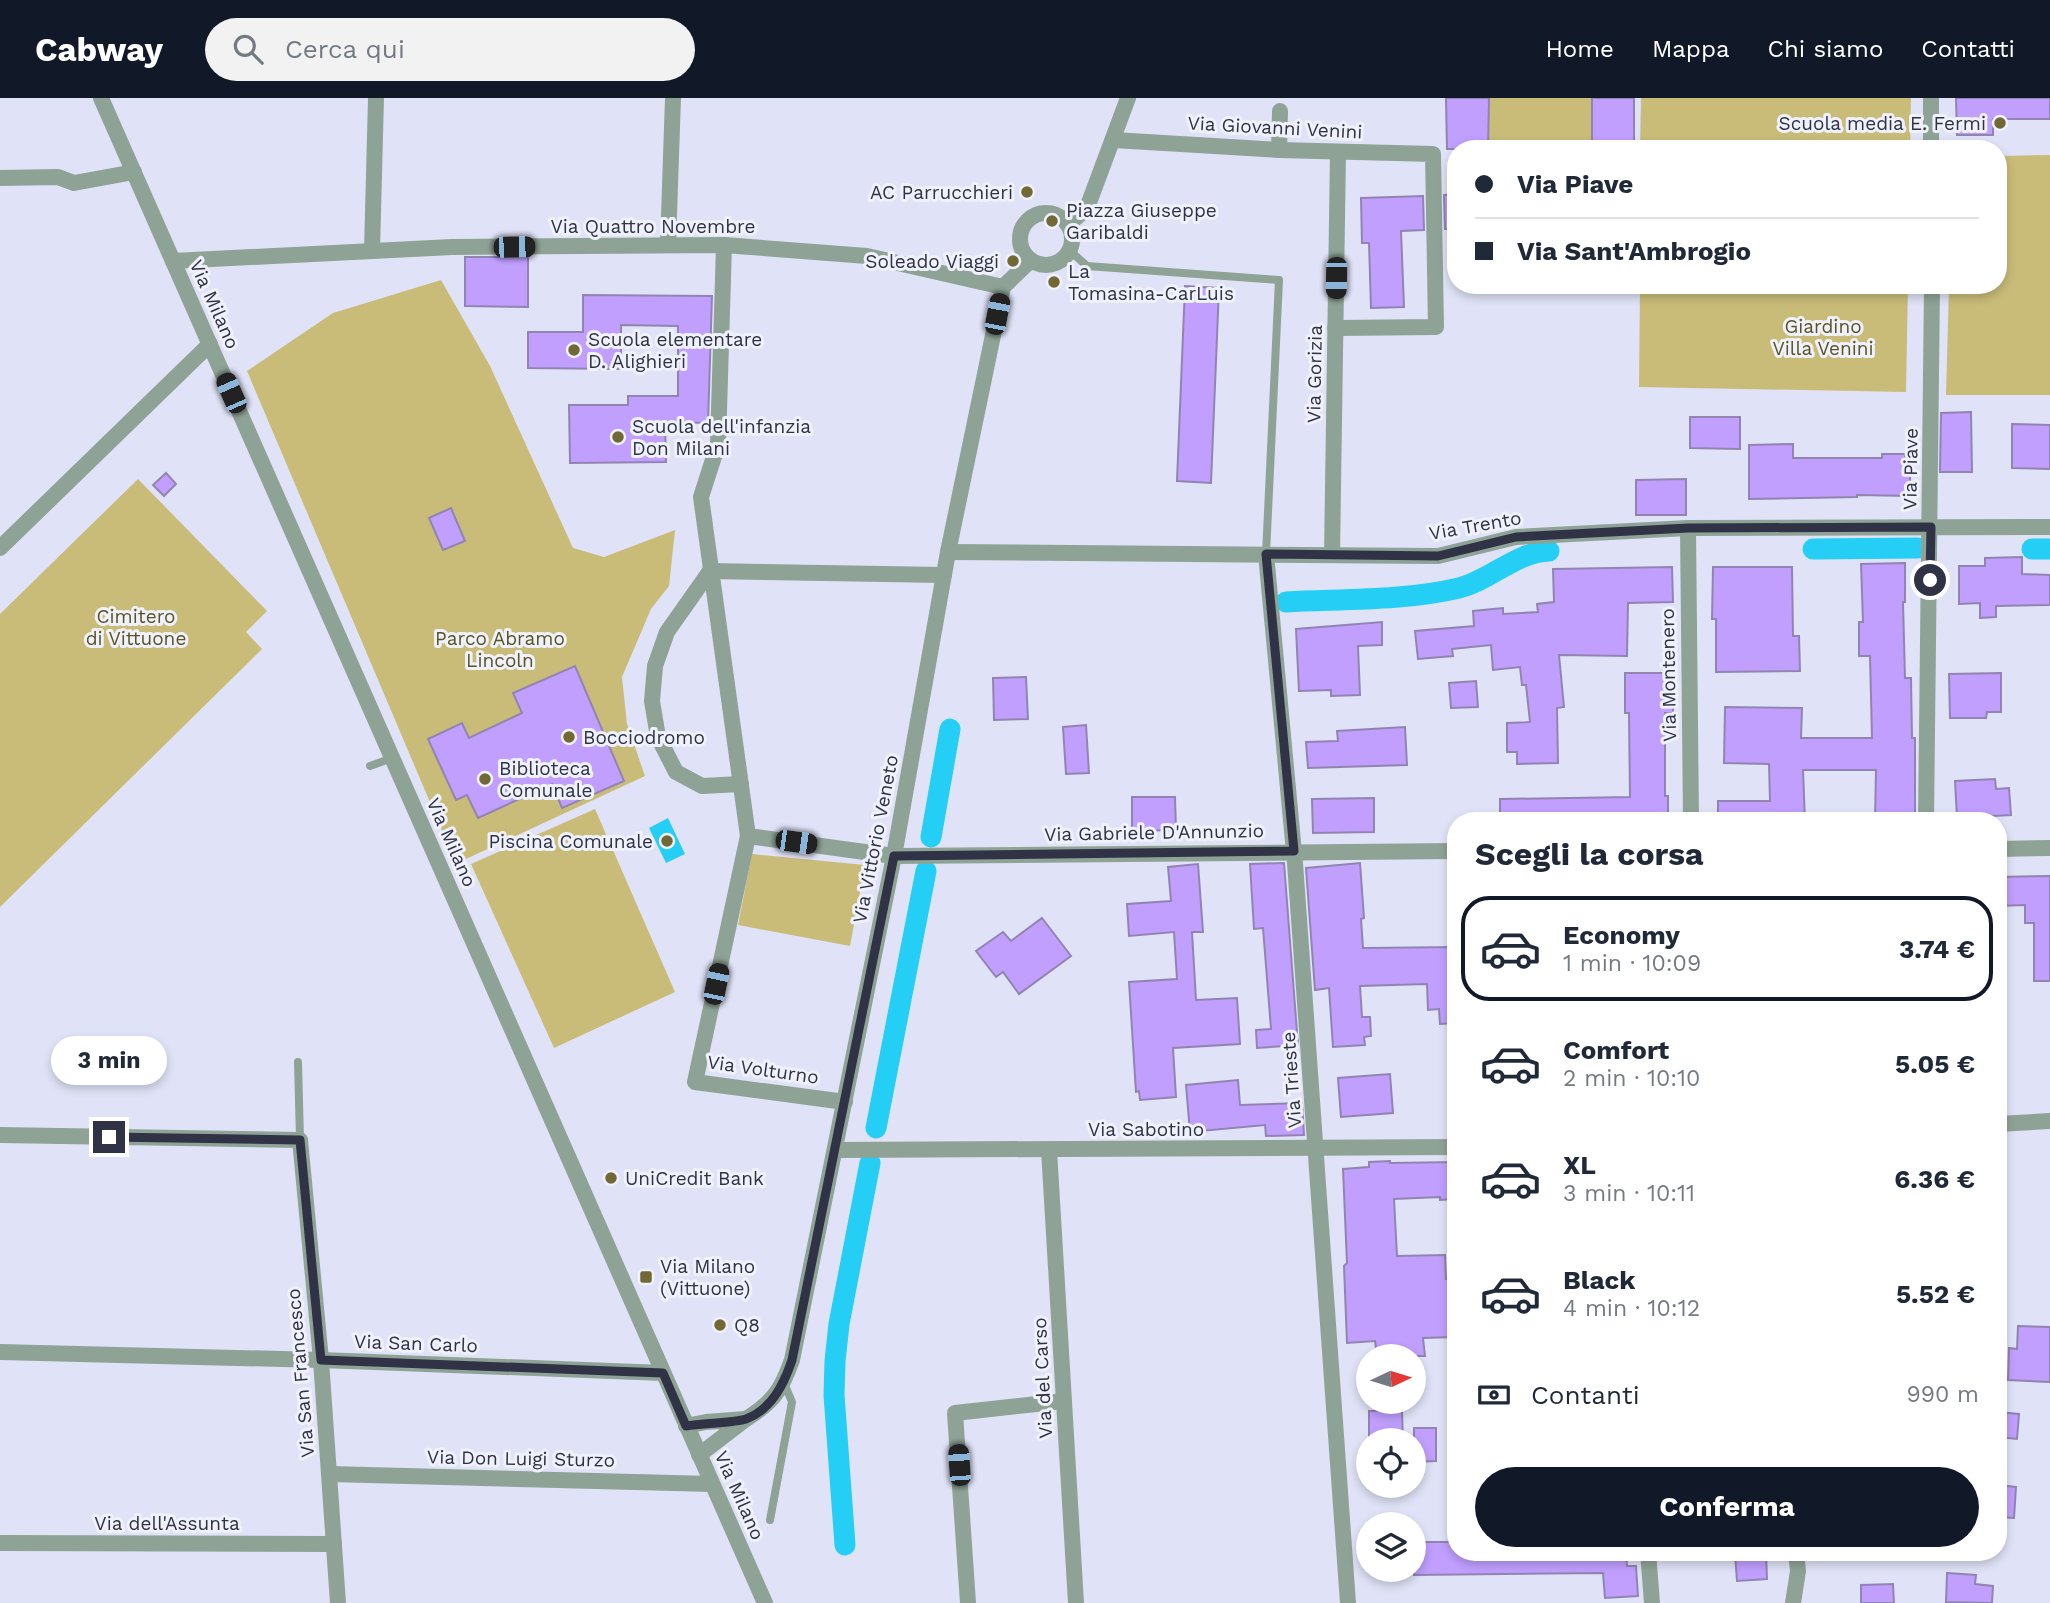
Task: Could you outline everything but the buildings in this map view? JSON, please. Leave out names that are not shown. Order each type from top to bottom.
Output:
[{"type":"street","name":"Via Milano","points":[[101,98],[765,1603]]},
{"type":"street","points":[[372,251],[376,98]]},
{"type":"street","points":[[668,245],[673,98]]},
{"type":"street","points":[[1068,225],[1087,208],[1128,98]]},
{"type":"street","points":[[1931,98],[1931,140]]},
{"type":"street","points":[[1279,150],[1280,110]]},
{"type":"street","name":"Via Giovanni Venini","points":[[1114,140],[1279,150],[1433,154],[1436,327],[1335,328]]},
{"type":"street","name":"Via Gorizia","points":[[1332,555],[1338,152]]},
{"type":"street","points":[[0,178],[58,177],[74,183],[134,172]]},
{"type":"street","points":[[1054,214],[1068,225],[1072,242],[1069,250],[1057,262],[1048,265],[1031,260],[1022,247],[1021,232],[1031,218],[1054,214]]},
{"type":"street","points":[[724,245],[718,444],[701,497],[748,836],[894,856]]},
{"type":"street","name":"Via Quattro Novembre","points":[[173,261],[452,247],[724,245],[867,256],[1003,287]]},
{"type":"street","points":[[1003,287],[1031,260]]},
{"type":"street","name":"Via Vittorio Veneto","points":[[699,1455],[765,1407],[777,1395],[792,1360],[894,856],[948,552],[1003,287]]},
{"type":"street","name":"Via Piave","points":[[1926,812],[1932,294]]},
{"type":"street","points":[[0,548],[209,344]]},
{"type":"street","name":"Via Trento","points":[[948,552],[1438,556],[1516,537],[1688,528],[2050,527]]},
{"type":"street","name":"Via Montenero","points":[[1688,528],[1691,812]]},
{"type":"street","name":"Via Trieste","points":[[1266,554],[1294,851],[1348,1603]]},
{"type":"street","points":[[710,570],[944,575]]},
{"type":"street","points":[[710,570],[667,632],[655,666],[652,701],[658,737],[676,772],[702,786],[741,785]]},
{"type":"street","name":"Via Volturno","points":[[748,836],[695,1082],[845,1102]]},
{"type":"street","points":[[2007,849],[2050,848]]},
{"type":"street","name":"Via Gabriele D'Annunzio","points":[[894,856],[1447,851]]},
{"type":"street","points":[[2007,1123],[2050,1121]]},
{"type":"street","points":[[0,1135],[300,1140]]},
{"type":"street","name":"Via San Francesco","points":[[300,1140],[321,1360],[338,1603]]},
{"type":"street","name":"Via Sabotino","points":[[836,1150],[1317,1150],[1447,1147]]},
{"type":"street","name":"Via del Carso","points":[[1049,1150],[1076,1603]]},
{"type":"street","name":"Via San Carlo","points":[[0,1352],[321,1360],[663,1373]]},
{"type":"street","points":[[968,1603],[955,1413],[1064,1401]]},
{"type":"street","points":[[686,1426],[746,1419]]},
{"type":"street","name":"Via Don Luigi Sturzo","points":[[330,1475],[712,1484]]},
{"type":"street","name":"Via dell'Assunta","points":[[0,1543],[334,1544]]},
{"type":"street","points":[[1648,1561],[1652,1603]]},
{"type":"street","points":[[1787,1603],[1793,1603],[1797,1561]]},
{"type":"lane","points":[[1069,250],[1087,266],[1279,280],[1266,554]]},
{"type":"lane","points":[[370,766],[392,758]]},
{"type":"lane","points":[[298,1062],[300,1140]]},
{"type":"lane","points":[[770,1520],[792,1402],[784,1382]]},
{"type":"green space","points":[[1489,98],[1592,98],[1592,140],[1488,140]]},
{"type":"green space","points":[[1641,98],[1911,98],[1910,140],[1640,140]]},
{"type":"green space","points":[[2050,155],[2050,395],[1946,395],[1949,294],[2007,294],[2007,156]]},
{"type":"green space","name":"Parco Abramo Lincoln","points":[[441,280],[490,366],[573,548],[604,557],[675,530],[669,586],[651,609],[622,677],[627,724],[645,776],[466,859],[446,840],[247,371],[333,313]]},
{"type":"green space","name":"Giardino Villa Venini","points":[[1640,294],[1908,294],[1906,392],[1639,387]]},
{"type":"green space","name":"Cimitero di Vittuone","points":[[138,479],[267,611],[246,632],[262,649],[0,907],[0,614]]},
{"type":"green space","points":[[595,809],[675,992],[554,1048],[471,864]]},
{"type":"green space","points":[[752,854],[865,865],[850,946],[738,925]]},
{"type":"water","name":"Piscina Comunale","points":[[668,818],[685,854],[666,863],[649,828]]},
{"type":"waterway","points":[[1813,549],[1918,548]]},
{"type":"waterway","points":[[2032,549],[2050,549]]},
{"type":"waterway","points":[[1286,602],[1395,597],[1459,588],[1526,556],[1549,551]]},
{"type":"waterway","points":[[931,837],[950,729]]},
{"type":"waterway","points":[[876,1128],[926,871]]},
{"type":"waterway","points":[[845,1545],[834,1395],[835,1361],[839,1324],[870,1163]]},
{"type":"place","name":"Scuola media E. Fermi","points":[[2000,123]]},
{"type":"place","name":"AC Parrucchieri","points":[[1027,192]]},
{"type":"place","name":"Piazza Giuseppe Garibaldi","points":[[1052,221]]},
{"type":"place","name":"Soleado Viaggi","points":[[1013,261]]},
{"type":"place","name":"La Tomasina-CarLuis","points":[[1054,282]]},
{"type":"place","name":"Scuola elementare D. Alighieri","points":[[574,350]]},
{"type":"place","name":"Scuola dell'infanzia Don Milani","points":[[618,437]]},
{"type":"place","name":"Bocciodromo","points":[[569,737]]},
{"type":"place","name":"Biblioteca Comunale","points":[[485,779]]},
{"type":"place","name":"Piscina Comunale","points":[[667,841]]},
{"type":"place","name":"UniCredit Bank","points":[[611,1178]]},
{"type":"place","name":"Via Milano (Vittuone)","points":[[646,1277]]},
{"type":"place","name":"Q8","points":[[720,1325]]},
{"type":"route","points":[[109,1137],[300,1140],[321,1360],[663,1373],[686,1426],[746,1419],[765,1407],[777,1395],[792,1360],[894,856],[1294,851],[1266,554],[1438,556],[1516,537],[1688,528],[1931,527],[1930,580]]}]
